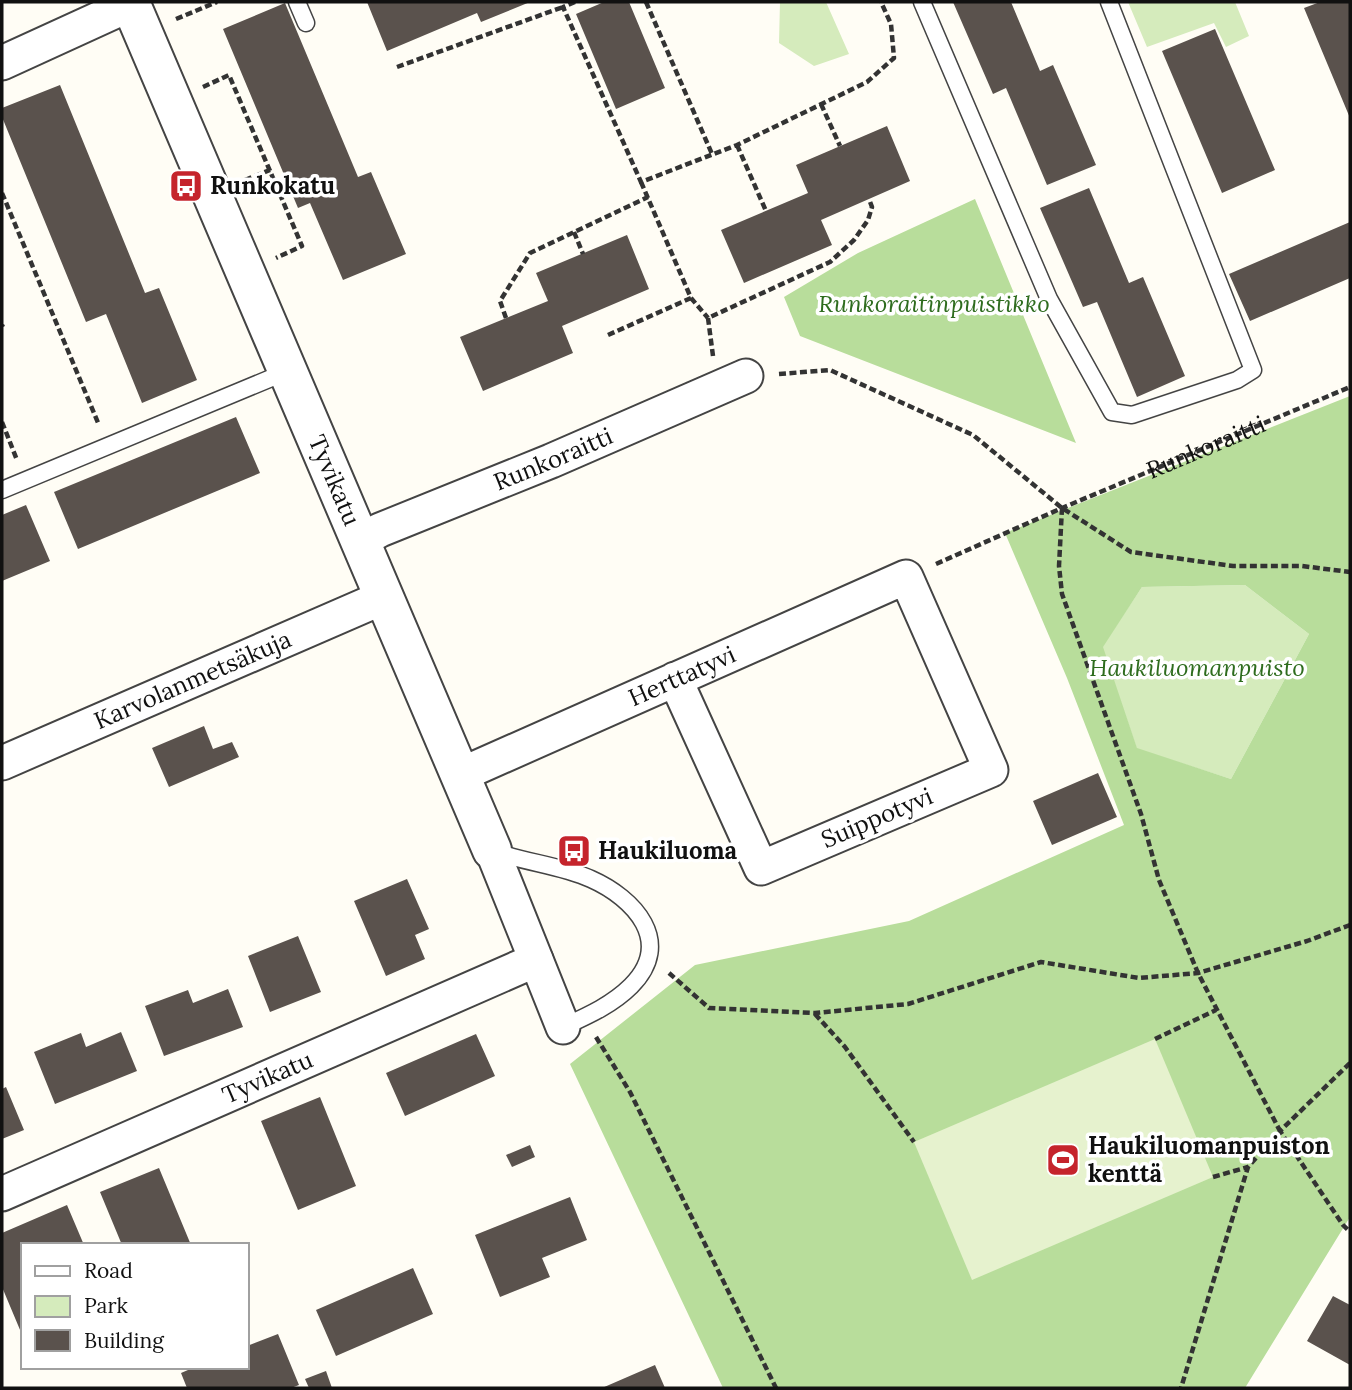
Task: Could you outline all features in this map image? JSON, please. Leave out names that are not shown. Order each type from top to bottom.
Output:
[{"type":"street","points":[[2,63],[131,3]]},
{"type":"street","name":"Tyvikatu","points":[[131,3],[492,850],[536,960],[574,1023]]},
{"type":"street","name":"Runkoraitti","points":[[360,541],[380,530],[527,471],[731,382]]},
{"type":"street","name":"Suippotyvi","points":[[675,679],[761,868],[991,770],[906,577]]},
{"type":"street","name":"Herttatyvi","points":[[460,775],[906,577]]},
{"type":"street","name":"Karvolanmetsäkuja","points":[[2,763],[384,597]]},
{"type":"street","name":"Tyvikatu","points":[[2,1194],[536,960]]},
{"type":"lane","points":[[297,2],[306,23]]},
{"type":"lane","points":[[922,2],[1049,299],[1112,412],[1132,415],[1237,380],[1253,370],[1109,2]]},
{"type":"lane","points":[[2,490],[269,379],[287,369]]},
{"type":"lane","points":[[492,850],[517,860],[560,867],[618,893],[632,906],[648,931],[649,952],[634,983],[620,996],[574,1023]]},
{"type":"path","points":[[176,19],[217,2]]},
{"type":"path","points":[[397,67],[575,2]]},
{"type":"path","points":[[646,2],[712,155]]},
{"type":"path","points":[[641,182],[737,145],[867,82],[894,58],[891,24],[881,2]]},
{"type":"path","points":[[563,7],[691,298],[708,318],[731,382],[830,370],[973,435],[1062,508],[1131,552],[1233,566],[1302,566],[1350,572]]},
{"type":"path","points":[[202,87],[229,75],[302,246],[272,259]]},
{"type":"path","points":[[821,104],[840,146]]},
{"type":"path","points":[[737,145],[766,211]]},
{"type":"path","points":[[240,182],[270,170]]},
{"type":"path","points":[[2,193],[108,446]]},
{"type":"path","points":[[506,318],[500,301],[530,253],[648,197]]},
{"type":"path","points":[[708,318],[830,262],[854,240],[869,220],[872,207],[869,199]]},
{"type":"path","points":[[574,232],[583,254]]},
{"type":"path","points":[[608,335],[691,298]]},
{"type":"path","name":"Runkoraitti","points":[[906,577],[1350,387]]},
{"type":"path","points":[[2,422],[17,457],[23,481]]},
{"type":"path","points":[[1062,508],[1059,566],[1062,594],[1137,802],[1159,880],[1198,973],[1280,1131],[1350,1232]]},
{"type":"path","points":[[649,952],[709,1008],[815,1013],[908,1004],[1041,962],[1139,978],[1198,973],[1307,941],[1350,925]]},
{"type":"path","points":[[1155,1040],[1216,1010]]},
{"type":"path","points":[[815,1013],[845,1047],[914,1142]]},
{"type":"path","points":[[574,1023],[630,1092],[776,1388]]},
{"type":"path","points":[[1181,1388],[1248,1167],[1280,1131],[1350,1063]]},
{"type":"path","points":[[1213,1177],[1248,1167]]},
{"type":"green space","points":[[780,2],[826,2],[849,54],[814,66],[779,43]]},
{"type":"green space","points":[[1128,2],[1235,2],[1249,36],[1226,47],[1214,23],[1147,47]]},
{"type":"green space","name":"Runkoraitinpuistikko","points":[[975,199],[1076,443],[800,336],[784,297],[858,253]]},
{"type":"green space","points":[[1350,396],[1350,1217],[1245,1388],[723,1388],[570,1064],[695,965],[909,921],[1124,825],[1067,678],[1005,533]],"holes":[[[1245,585],[1309,634],[1231,779],[1137,748],[1103,647],[1142,587]]]},
{"type":"green space","name":"Haukiluomanpuisto","points":[[1245,585],[1309,634],[1231,779],[1137,749],[1102,647],[1142,587]]},
{"type":"green space","name":"Haukiluomanpuiston kenttä","points":[[1155,1039],[1213,1177],[972,1280],[914,1142]]},
{"type":"building","points":[[367,2],[530,2],[481,22],[477,13],[387,51]]},
{"type":"building","points":[[604,2],[629,2],[665,88],[616,109],[576,14]]},
{"type":"building","points":[[953,2],[1011,2],[1040,71],[1053,65],[1096,165],[1047,185],[1006,88],[993,94]]},
{"type":"building","points":[[1320,2],[1350,2],[1350,118],[1304,8]]},
{"type":"building","points":[[285,3],[358,177],[371,172],[406,254],[343,280],[310,203],[298,208],[223,29]]},
{"type":"building","points":[[1215,29],[1275,170],[1222,193],[1162,51]]},
{"type":"building","points":[[60,85],[145,293],[159,288],[197,380],[142,403],[106,314],[86,322],[2,117],[2,108]]},
{"type":"building","points":[[887,126],[910,181],[821,220],[832,245],[744,283],[721,230],[808,193],[796,165]]},
{"type":"building","points":[[1089,188],[1129,283],[1143,277],[1185,376],[1137,397],[1097,302],[1083,307],[1040,208]]},
{"type":"building","points":[[1350,222],[1350,278],[1250,321],[1229,274]]},
{"type":"building","points":[[627,235],[649,289],[562,326],[573,353],[483,391],[460,337],[548,301],[536,273]]},
{"type":"building","points":[[236,417],[260,473],[78,549],[54,492]]},
{"type":"building","points":[[26,505],[50,561],[2,581],[2,515]]},
{"type":"building","points":[[204,726],[213,749],[232,742],[239,757],[169,787],[152,748]]},
{"type":"building","points":[[1098,773],[1117,817],[1052,845],[1033,801]]},
{"type":"building","points":[[407,879],[429,929],[415,935],[425,959],[386,976],[354,901]]},
{"type":"building","points":[[298,936],[321,992],[270,1012],[248,956]]},
{"type":"building","points":[[228,989],[243,1027],[164,1056],[145,1006],[188,990],[193,1003]]},
{"type":"building","points":[[121,1032],[137,1071],[55,1104],[34,1052],[81,1033],[86,1047]]},
{"type":"building","points":[[476,1034],[495,1076],[405,1116],[386,1073]]},
{"type":"building","points":[[6,1087],[24,1130],[2,1139],[2,1089]]},
{"type":"building","points":[[320,1097],[356,1186],[298,1210],[261,1121]]},
{"type":"building","points":[[530,1145],[535,1157],[512,1167],[506,1155]]},
{"type":"building","points":[[159,1168],[190,1243],[121,1243],[100,1192]]},
{"type":"building","points":[[570,1197],[587,1240],[542,1258],[550,1277],[500,1297],[475,1235]]},
{"type":"building","points":[[67,1205],[83,1243],[21,1243],[21,1332],[2,1287],[2,1233]]},
{"type":"building","points":[[413,1268],[433,1314],[336,1356],[316,1310]]},
{"type":"building","points":[[1333,1296],[1350,1305],[1350,1365],[1307,1341]]},
{"type":"building","points":[[278,1334],[299,1385],[291,1388],[187,1388],[181,1373],[190,1369],[248,1369],[248,1346]]},
{"type":"building","points":[[655,1365],[665,1388],[602,1388]]},
{"type":"building","points":[[326,1371],[332,1388],[309,1388],[305,1379]]},
{"type":"place","name":"Runkokatu","points":[[186,186]]},
{"type":"place","name":"Haukiluoma","points":[[574,851]]},
{"type":"place","name":"Haukiluomanpuiston kenttä","points":[[1063,1160]]}]
